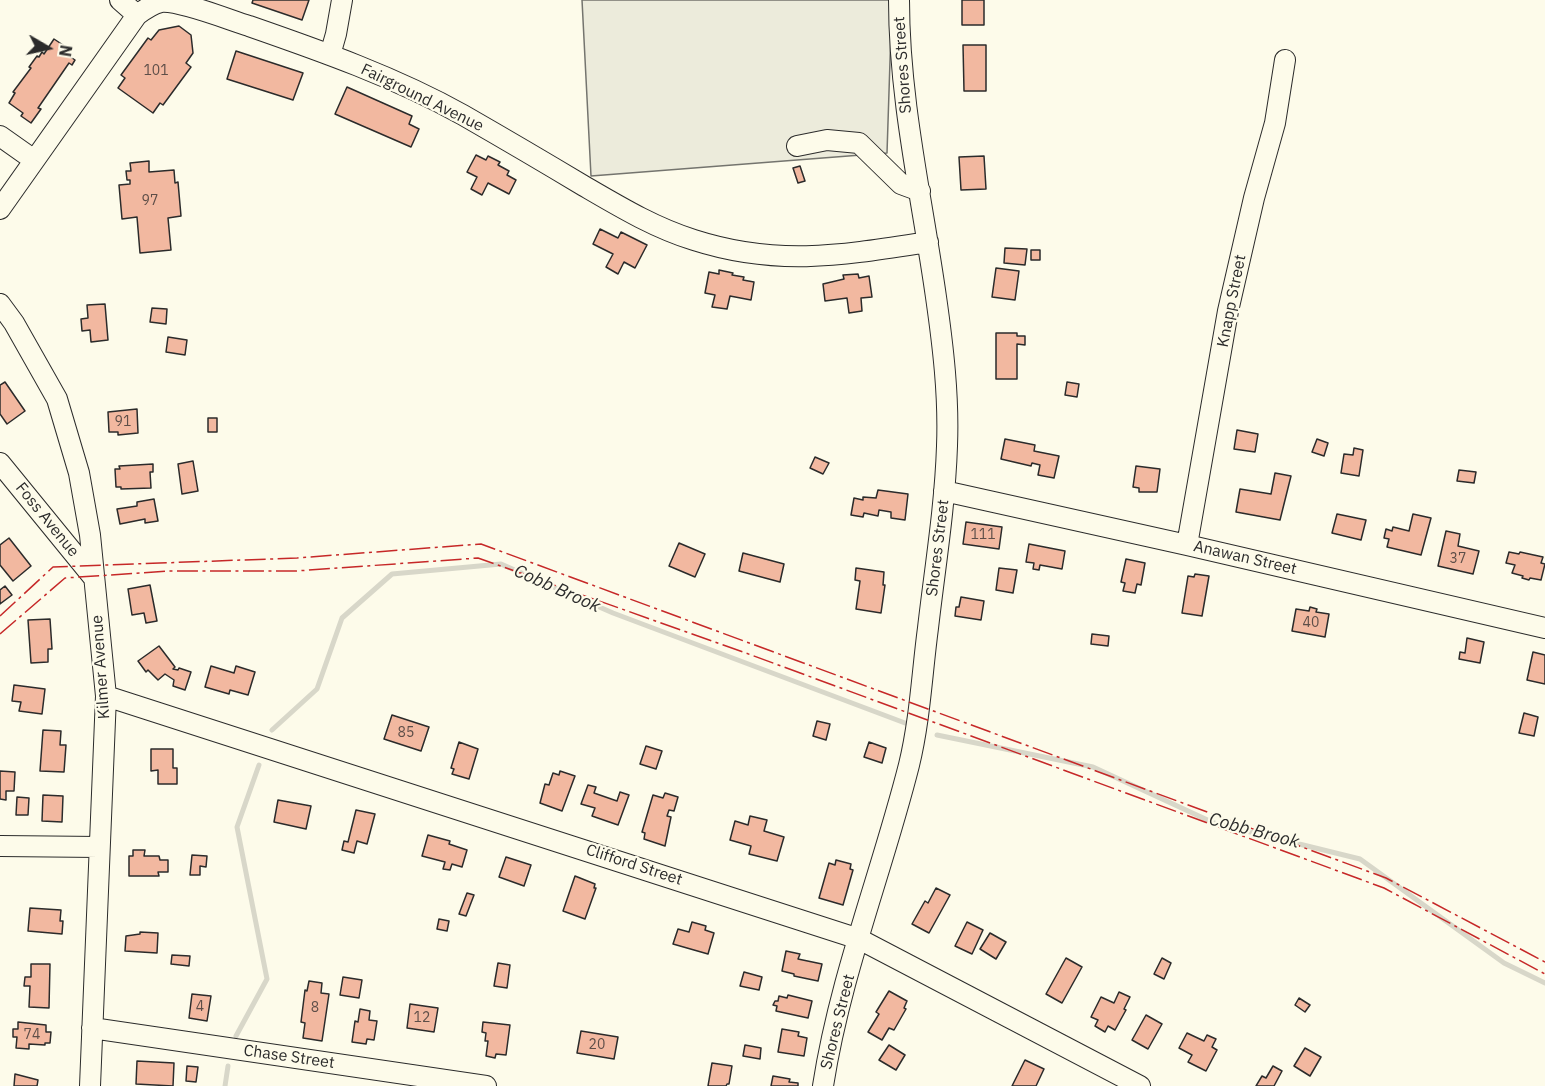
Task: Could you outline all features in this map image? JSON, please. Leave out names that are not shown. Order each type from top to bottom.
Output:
[{"type":"street","points":[[0,208],[137,15],[120,0]]},
{"type":"street","points":[[330,55],[342,0]]},
{"type":"street","name":"Shores Street","points":[[823,1086],[832,1038],[913,747],[944,491],[948,421],[945,381],[928,242],[905,100],[899,0]]},
{"type":"street","name":"Fairground Avenue","points":[[137,15],[152,5],[171,1],[330,55],[443,104],[631,213],[695,241],[746,252],[797,257],[837,256],[928,242]]},
{"type":"street","name":"Knapp Street","points":[[1187,545],[1228,311],[1254,198],[1275,123],[1285,60]]},
{"type":"street","points":[[0,136],[34,160]]},
{"type":"street","points":[[796,146],[827,140],[859,143],[901,183],[920,191]]},
{"type":"street","name":"Kilmer Avenue","points":[[0,304],[14,323],[57,399],[79,473],[90,535],[106,696],[90,1086]]},
{"type":"street","name":"Foss Avenue","points":[[0,463],[93,577]]},
{"type":"street","name":"Anawan Street","points":[[944,491],[1545,628]]},
{"type":"street","name":"Clifford Street","points":[[106,696],[859,939],[1140,1086]]},
{"type":"street","points":[[0,846],[99,847]]},
{"type":"street","name":"Chase Street","points":[[92,1028],[486,1086]]},
{"type":"shaded area","points":[[582,0],[892,0],[887,153],[591,176]]},
{"type":"building","points":[[253,0],[309,0],[302,20],[252,3]]},
{"type":"building","points":[[962,0],[984,0],[984,25],[962,25]]},
{"type":"building","points":[[179,26],[191,35],[193,53],[186,63],[191,67],[163,105],[160,103],[153,113],[118,88],[125,78],[121,75],[148,38],[151,40],[159,30]]},
{"type":"building","points":[[54,39],[66,47],[63,52],[75,60],[72,65],[69,63],[38,108],[41,109],[31,123],[21,116],[23,113],[9,103],[15,93],[13,92],[31,68],[29,67],[37,56],[39,57],[42,52],[44,54]]},
{"type":"building","points":[[963,45],[986,45],[986,91],[964,91]]},
{"type":"building","points":[[236,51],[303,73],[293,100],[227,79]]},
{"type":"building","points":[[347,87],[412,116],[409,124],[419,129],[411,147],[335,114]]},
{"type":"building","points":[[476,155],[486,160],[488,156],[500,162],[498,165],[509,171],[507,175],[516,180],[509,194],[488,183],[482,195],[471,189],[477,177],[467,172]]},
{"type":"building","points":[[984,156],[986,189],[961,190],[959,157]]},
{"type":"building","points":[[149,161],[149,172],[174,170],[175,183],[178,182],[181,216],[168,218],[171,250],[140,253],[137,217],[122,219],[119,185],[130,184],[126,171],[131,171],[130,163]]},
{"type":"building","points":[[800,166],[805,181],[798,183],[793,168]]},
{"type":"building","points":[[600,229],[618,238],[621,232],[647,245],[635,268],[624,262],[618,274],[606,267],[613,254],[593,244]]},
{"type":"building","points":[[1005,248],[1027,249],[1025,265],[1004,263]]},
{"type":"building","points":[[1031,250],[1040,250],[1040,260],[1031,260]]},
{"type":"building","points":[[996,268],[1019,271],[1015,300],[992,297]]},
{"type":"building","points":[[719,270],[754,282],[751,300],[730,296],[727,309],[712,307],[715,295],[705,293],[709,272],[719,274]]},
{"type":"building","points":[[858,274],[859,278],[869,276],[872,297],[861,298],[862,311],[849,313],[847,298],[825,301],[823,284],[844,279],[843,275]]},
{"type":"building","points":[[105,304],[108,340],[91,342],[90,330],[82,331],[81,319],[88,318],[87,305]]},
{"type":"building","points":[[152,308],[167,309],[166,324],[150,322]]},
{"type":"building","points":[[996,333],[1017,333],[1017,336],[1025,336],[1025,345],[1017,344],[1017,379],[996,379]]},
{"type":"building","points":[[168,337],[187,340],[185,355],[166,352]]},
{"type":"building","points":[[5,382],[25,411],[7,424],[0,414],[0,385]]},
{"type":"building","points":[[1067,382],[1079,384],[1077,397],[1065,395]]},
{"type":"building","points":[[137,409],[138,433],[118,435],[118,432],[109,432],[108,412]]},
{"type":"building","points":[[208,418],[217,418],[217,432],[208,432]]},
{"type":"building","points":[[1237,430],[1258,434],[1255,452],[1234,449]]},
{"type":"building","points":[[1005,439],[1035,445],[1034,451],[1059,456],[1054,478],[1038,475],[1040,465],[1032,463],[1031,466],[1001,459]]},
{"type":"building","points":[[1317,439],[1328,443],[1324,456],[1312,452]]},
{"type":"building","points":[[1354,448],[1363,450],[1359,476],[1341,473],[1344,454],[1353,455]]},
{"type":"building","points":[[815,457],[829,463],[823,474],[810,468]]},
{"type":"building","points":[[193,461],[198,491],[182,494],[178,464]]},
{"type":"building","points":[[153,464],[153,472],[150,472],[151,488],[121,489],[121,487],[116,487],[115,469],[120,469],[119,466]]},
{"type":"building","points":[[1136,466],[1160,469],[1157,492],[1139,492],[1139,488],[1133,487]]},
{"type":"building","points":[[1459,470],[1476,472],[1474,483],[1457,481]]},
{"type":"building","points":[[1275,473],[1291,476],[1280,520],[1236,512],[1240,489],[1271,494]]},
{"type":"building","points":[[878,490],[908,494],[905,520],[891,518],[891,512],[879,510],[878,516],[864,513],[863,517],[851,515],[854,498],[863,500],[863,497],[876,498]]},
{"type":"building","points":[[154,499],[158,521],[145,523],[145,519],[120,524],[117,509],[137,506],[137,502]]},
{"type":"building","points":[[1337,514],[1366,520],[1361,540],[1332,533]]},
{"type":"building","points":[[1413,514],[1431,518],[1421,555],[1387,547],[1389,539],[1384,538],[1386,529],[1392,531],[1393,527],[1409,531]]},
{"type":"building","points":[[966,522],[1002,527],[999,549],[963,544]]},
{"type":"building","points":[[1446,531],[1460,534],[1458,546],[1479,551],[1473,574],[1438,566]]},
{"type":"building","points":[[9,538],[31,566],[13,581],[0,565],[0,545]]},
{"type":"building","points":[[679,543],[705,554],[695,577],[669,566]]},
{"type":"building","points":[[1029,544],[1065,551],[1062,569],[1040,565],[1039,570],[1033,569],[1034,563],[1026,562]]},
{"type":"building","points":[[1509,552],[1543,557],[1541,563],[1545,564],[1541,580],[1530,578],[1529,580],[1512,573],[1515,565],[1506,563]]},
{"type":"building","points":[[743,553],[784,564],[780,582],[739,571]]},
{"type":"building","points":[[1126,559],[1145,563],[1141,585],[1137,584],[1135,593],[1123,591],[1125,583],[1121,582]]},
{"type":"building","points":[[856,568],[884,572],[883,585],[885,585],[881,613],[856,609],[860,581],[855,580]]},
{"type":"building","points":[[999,568],[1017,570],[1013,593],[996,590]]},
{"type":"building","points":[[1195,574],[1209,576],[1202,616],[1182,613],[1188,576],[1194,577]]},
{"type":"building","points":[[150,585],[157,621],[146,623],[144,613],[132,615],[128,589]]},
{"type":"building","points":[[5,586],[12,595],[0,604],[0,590]]},
{"type":"building","points":[[961,597],[984,601],[981,620],[955,616]]},
{"type":"building","points":[[1310,607],[1317,609],[1316,612],[1329,614],[1325,637],[1292,631],[1296,609],[1309,611]]},
{"type":"building","points":[[50,619],[52,649],[48,649],[48,662],[31,663],[28,620]]},
{"type":"building","points":[[1092,634],[1109,636],[1108,646],[1091,644]]},
{"type":"building","points":[[1467,638],[1484,642],[1480,663],[1459,659],[1460,652],[1465,653]]},
{"type":"building","points":[[159,646],[175,667],[173,669],[178,670],[179,668],[191,672],[185,690],[173,686],[174,680],[165,674],[158,680],[148,670],[146,672],[138,661]]},
{"type":"building","points":[[1533,652],[1545,655],[1545,684],[1527,680]]},
{"type":"building","points":[[211,666],[234,673],[236,666],[255,672],[248,695],[230,690],[229,694],[205,687]]},
{"type":"building","points":[[14,685],[45,689],[42,714],[19,711],[21,702],[12,701]]},
{"type":"building","points":[[1524,713],[1538,717],[1534,736],[1519,733]]},
{"type":"building","points":[[392,715],[429,727],[421,751],[384,739]]},
{"type":"building","points":[[817,721],[830,724],[826,740],[813,736]]},
{"type":"building","points":[[43,730],[61,731],[60,745],[66,745],[64,772],[40,771]]},
{"type":"building","points":[[459,742],[478,749],[469,779],[452,774],[454,769],[451,768]]},
{"type":"building","points":[[869,742],[886,748],[882,763],[864,757]]},
{"type":"building","points":[[646,746],[662,751],[656,769],[640,764]]},
{"type":"building","points":[[151,749],[173,749],[173,768],[177,768],[177,784],[158,784],[158,770],[151,771]]},
{"type":"building","points":[[0,771],[15,772],[14,791],[6,791],[6,800],[0,799]]},
{"type":"building","points":[[560,771],[575,776],[562,811],[540,803],[545,784],[549,785],[553,773],[559,775]]},
{"type":"building","points":[[588,785],[596,787],[594,793],[617,801],[620,792],[629,795],[618,825],[592,816],[595,808],[581,804]]},
{"type":"building","points":[[665,793],[678,797],[674,811],[669,810],[667,816],[671,817],[665,846],[644,839],[645,833],[642,832],[653,795],[663,798]]},
{"type":"building","points":[[43,795],[63,796],[62,822],[42,821]]},
{"type":"building","points":[[17,797],[29,798],[28,815],[16,815]]},
{"type":"building","points":[[278,800],[311,806],[306,829],[274,822]]},
{"type":"building","points":[[356,810],[375,814],[367,844],[357,841],[354,853],[342,850],[344,841],[348,842]]},
{"type":"building","points":[[750,816],[767,820],[764,831],[784,837],[777,861],[749,854],[751,846],[730,840],[735,821],[748,825]]},
{"type":"building","points":[[428,835],[450,841],[449,844],[467,850],[462,867],[452,864],[450,870],[443,869],[445,862],[422,856]]},
{"type":"building","points":[[133,850],[145,850],[144,856],[159,856],[160,860],[168,860],[168,872],[158,872],[159,876],[129,876],[129,856],[133,856]]},
{"type":"building","points":[[192,855],[207,856],[206,867],[200,866],[200,875],[190,875]]},
{"type":"building","points":[[506,857],[531,865],[524,886],[499,877]]},
{"type":"building","points":[[836,860],[851,864],[850,869],[853,870],[843,905],[819,898],[829,863],[835,865]]},
{"type":"building","points":[[575,876],[595,884],[594,888],[596,888],[585,919],[563,911]]},
{"type":"building","points":[[936,888],[950,895],[929,933],[912,924],[925,901],[928,903]]},
{"type":"building","points":[[467,893],[474,895],[466,916],[459,914]]},
{"type":"building","points":[[30,908],[61,910],[62,934],[28,931]]},
{"type":"building","points":[[439,919],[449,921],[447,931],[437,929]]},
{"type":"building","points":[[692,922],[706,926],[705,930],[714,933],[708,954],[673,944],[678,929],[689,932]]},
{"type":"building","points":[[967,922],[983,930],[972,954],[955,946]]},
{"type":"building","points":[[140,932],[158,933],[157,953],[125,951],[126,936],[140,934]]},
{"type":"building","points":[[990,933],[1006,942],[996,959],[980,949]]},
{"type":"building","points":[[786,951],[800,954],[798,959],[822,964],[818,981],[782,971]]},
{"type":"building","points":[[172,955],[190,956],[189,966],[171,964]]},
{"type":"building","points":[[1066,958],[1082,967],[1062,1003],[1046,994]]},
{"type":"building","points":[[1162,958],[1171,963],[1164,979],[1154,974]]},
{"type":"building","points":[[498,963],[510,965],[507,988],[494,986]]},
{"type":"building","points":[[31,964],[50,964],[49,1008],[29,1007],[30,986],[24,986],[25,977],[31,977]]},
{"type":"building","points":[[744,972],[762,977],[759,990],[740,986]]},
{"type":"building","points":[[343,977],[362,980],[359,998],[340,995]]},
{"type":"building","points":[[309,981],[322,983],[321,993],[329,994],[322,1041],[303,1038],[305,1023],[301,1022],[305,990],[307,991]]},
{"type":"building","points":[[889,991],[907,1001],[904,1008],[906,1009],[894,1030],[889,1028],[882,1040],[868,1032],[879,1014],[876,1012]]},
{"type":"building","points":[[1119,992],[1130,997],[1124,1009],[1126,1010],[1115,1030],[1108,1026],[1105,1032],[1095,1026],[1098,1020],[1091,1017],[1101,997],[1114,1003]]},
{"type":"building","points":[[192,994],[211,996],[207,1021],[189,1018]]},
{"type":"building","points":[[788,995],[812,1001],[808,1018],[776,1011],[777,1006],[773,1005],[775,1001],[778,1001],[779,996],[787,998]]},
{"type":"building","points":[[1299,998],[1310,1005],[1305,1012],[1295,1005]]},
{"type":"building","points":[[410,1004],[438,1008],[434,1032],[407,1028]]},
{"type":"building","points":[[360,1009],[370,1011],[369,1020],[377,1021],[374,1040],[367,1039],[366,1044],[352,1042],[355,1021],[358,1022]]},
{"type":"building","points":[[1146,1015],[1162,1024],[1148,1049],[1132,1040]]},
{"type":"building","points":[[18,1022],[46,1025],[46,1032],[51,1032],[50,1043],[29,1044],[29,1049],[16,1048],[17,1037],[13,1037],[13,1029],[18,1029]]},
{"type":"building","points":[[483,1022],[510,1025],[506,1055],[496,1054],[495,1058],[486,1056],[488,1041],[485,1041],[486,1033],[482,1032]]},
{"type":"building","points":[[782,1029],[799,1032],[798,1036],[807,1038],[804,1056],[778,1052]]},
{"type":"building","points":[[581,1031],[618,1037],[614,1059],[577,1053]]},
{"type":"building","points":[[1187,1033],[1204,1041],[1207,1035],[1216,1039],[1212,1047],[1217,1050],[1206,1071],[1188,1062],[1192,1055],[1179,1048]]},
{"type":"building","points":[[745,1045],[761,1048],[760,1059],[743,1056]]},
{"type":"building","points":[[889,1045],[905,1055],[896,1070],[879,1060]]},
{"type":"building","points":[[1305,1048],[1321,1057],[1310,1076],[1294,1066]]},
{"type":"building","points":[[1025,1060],[1044,1069],[1036,1086],[1012,1086]]},
{"type":"building","points":[[137,1061],[174,1063],[173,1086],[136,1084]]},
{"type":"building","points":[[712,1063],[732,1066],[729,1084],[708,1086]]},
{"type":"building","points":[[187,1066],[198,1067],[196,1082],[186,1081]]},
{"type":"building","points":[[1273,1066],[1282,1071],[1274,1086],[1256,1086],[1262,1076],[1266,1078]]},
{"type":"building","points":[[15,1074],[38,1080],[37,1086],[14,1086]]},
{"type":"building","points":[[773,1076],[790,1079],[789,1082],[798,1083],[798,1086],[771,1086]]},
{"type":"waterway","name":"Cobb Brook","points":[[272,730],[317,689],[342,618],[392,574],[501,564],[613,613],[905,723]]},
{"type":"waterway","name":"Cobb Brook","points":[[937,735],[1093,767],[1214,823],[1360,859],[1504,963],[1545,983]]},
{"type":"waterway","name":"Cobb Brook","points":[[236,1036],[267,979],[237,827],[259,765]]},
{"type":"waterway","name":"Cobb Brook","points":[[225,1086],[228,1066]]},
{"type":"power","points":[[0,616],[53,567],[297,558],[481,544],[1386,878],[1545,962]]},
{"type":"power","points":[[0,634],[65,578],[169,571],[296,571],[478,558],[743,652],[1384,888],[1545,974]]}]
